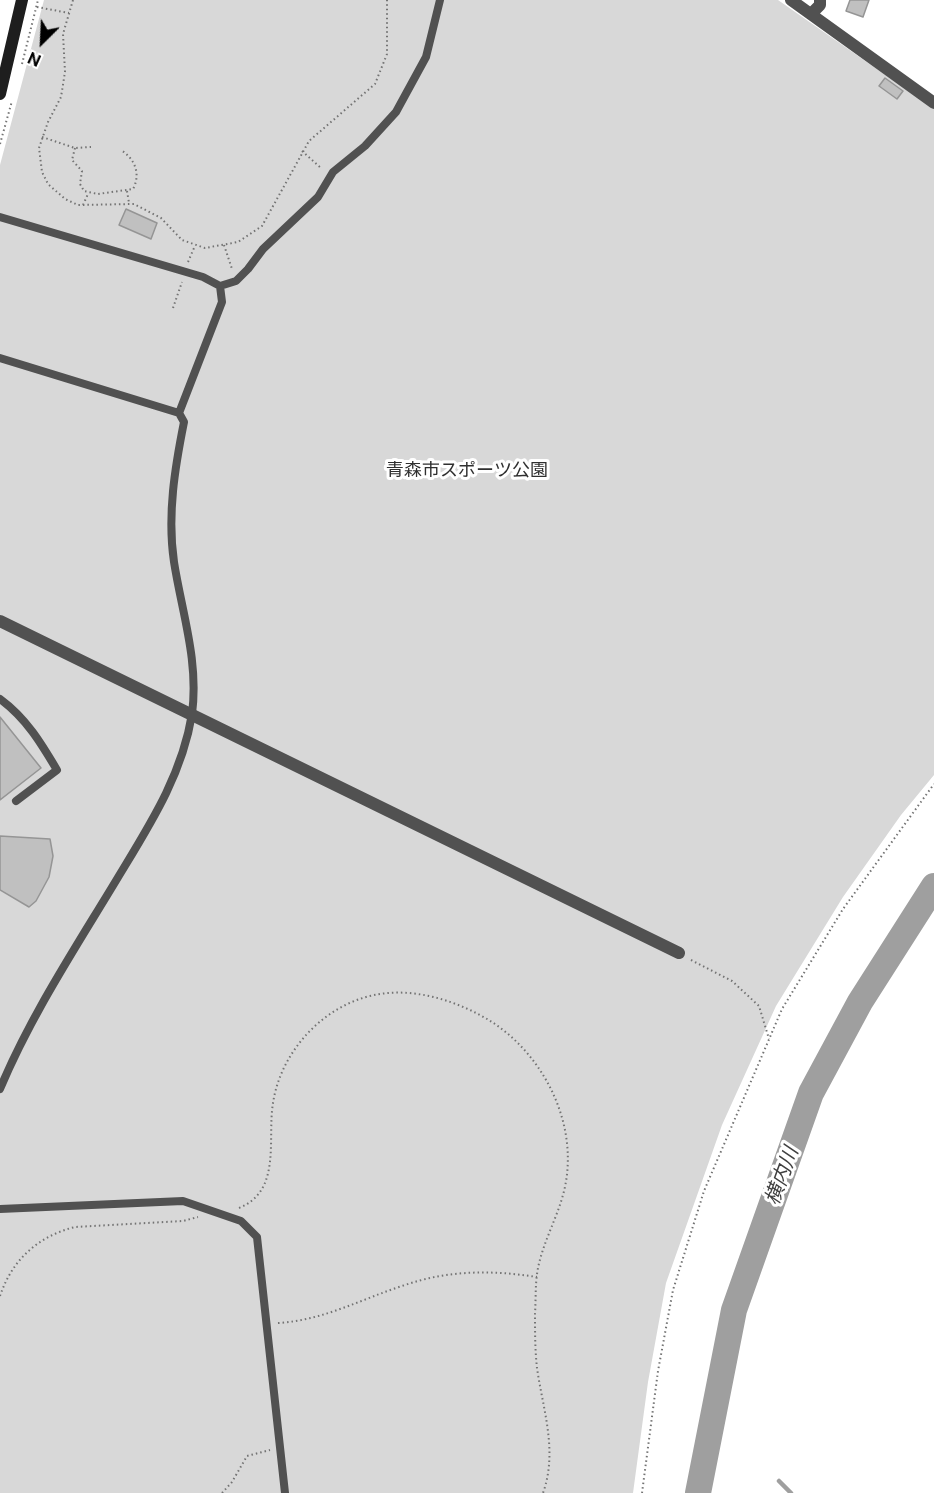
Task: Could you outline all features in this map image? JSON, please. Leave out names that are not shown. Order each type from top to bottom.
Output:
[{"type":"street","points":[[0,94],[22,0]]},
{"type":"street","points":[[792,0],[934,104]]},
{"type":"street","points":[[811,14],[820,5],[820,0]]},
{"type":"street","points":[[0,621],[679,952]]},
{"type":"lane","points":[[0,217],[203,277],[220,286],[236,281],[263,249],[311,204],[333,172],[365,146],[404,100],[426,57],[440,0]]},
{"type":"lane","points":[[179,413],[220,311],[222,302],[220,286]]},
{"type":"lane","points":[[0,358],[179,413],[184,422],[175,467],[174,549],[193,654],[194,681],[192,715],[169,791],[28,1030],[0,1089]]},
{"type":"lane","points":[[0,699],[17,711],[40,741],[57,770],[16,801]]},
{"type":"lane","points":[[0,1209],[183,1201],[241,1221],[257,1237],[285,1493]]},
{"type":"path","points":[[38,0],[37,7],[69,13]]},
{"type":"path","points":[[73,0],[63,34],[64,84],[61,97],[42,137],[39,159],[48,184],[65,199],[83,205],[129,203],[151,211],[182,240],[194,247],[205,248],[224,245],[249,236],[262,226],[302,151],[317,131],[375,84],[387,54],[387,0]]},
{"type":"path","points":[[42,137],[75,148],[91,147]]},
{"type":"path","points":[[75,148],[72,160],[82,171],[80,184],[84,191],[98,195],[133,189],[137,181],[134,161],[122,150]]},
{"type":"path","points":[[302,151],[331,177]]},
{"type":"path","points":[[127,191],[129,203]]},
{"type":"path","points":[[83,205],[88,193]]},
{"type":"path","points":[[224,245],[236,281]]},
{"type":"path","points":[[642,1493],[656,1383],[673,1290],[704,1191],[782,1009],[843,909],[934,784]]},
{"type":"path","points":[[679,952],[732,981],[759,1006],[769,1039]]},
{"type":"path","points":[[0,1296],[10,1272],[28,1250],[58,1231],[75,1227],[183,1221],[251,1203],[259,1192],[271,1162],[275,1094],[290,1057],[303,1037],[320,1021],[356,1001],[380,994],[428,996],[450,1001],[485,1018],[506,1032],[539,1067],[552,1087],[561,1112],[566,1142],[564,1194],[546,1243],[537,1277],[537,1367],[550,1439],[543,1493]]},
{"type":"path","points":[[266,1323],[305,1321],[404,1285],[456,1272],[537,1277]]},
{"type":"path","points":[[222,1493],[232,1482],[247,1456],[280,1449]]},
{"type":"green space","name":"青森市スポーツ公園","points":[[44,0],[778,0],[934,109],[934,775],[901,815],[843,897],[776,1006],[722,1125],[666,1283],[648,1382],[633,1493],[0,1493],[0,165]]},
{"type":"building","points":[[850,0],[869,0],[863,17],[846,11]]},
{"type":"building","points":[[885,78],[903,91],[897,99],[879,86]]},
{"type":"building","points":[[126,209],[157,223],[151,239],[119,225]]},
{"type":"building","points":[[0,717],[41,768],[0,800]]},
{"type":"building","points":[[0,836],[50,839],[53,856],[49,877],[36,901],[29,907],[0,890]]},
{"type":"waterway","name":"横内川","points":[[698,1493],[734,1310],[811,1093],[860,1002],[934,886]]},
{"type":"waterway","points":[[779,1481],[791,1493]]}]
